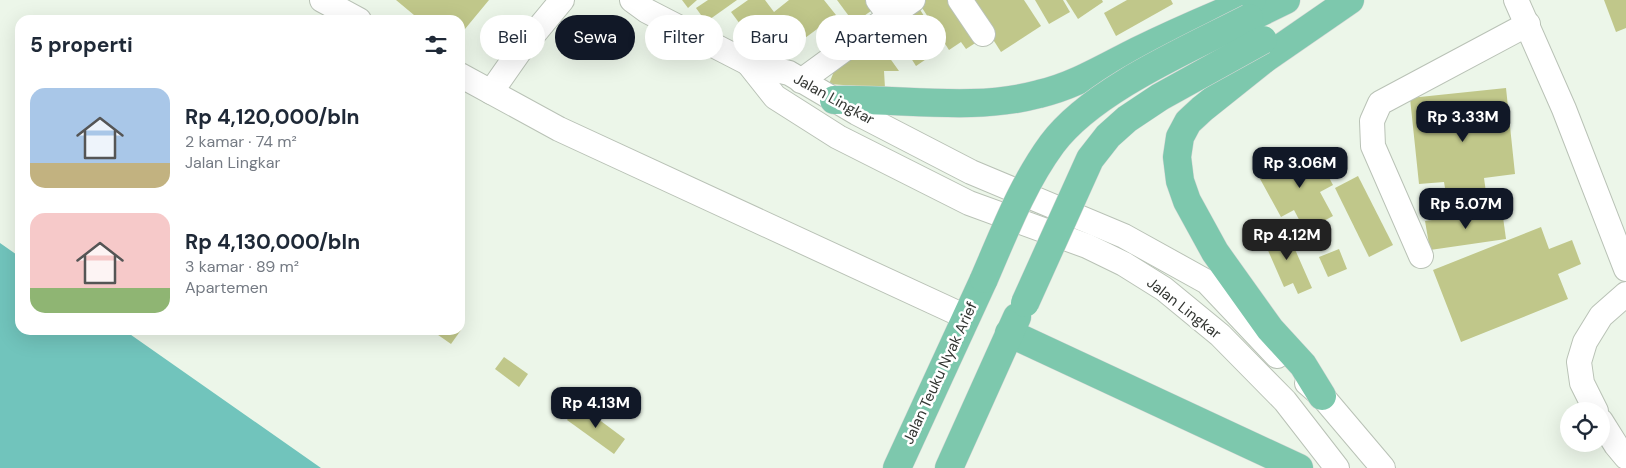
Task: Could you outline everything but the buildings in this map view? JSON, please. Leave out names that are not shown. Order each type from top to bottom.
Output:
[{"type":"main road","points":[[949,468],[1090,159],[1108,136],[1127,119],[1160,97],[1254,19],[1286,0]]},
{"type":"main road","points":[[834,100],[869,99],[945,103],[992,102],[1039,94],[1084,79],[1154,43],[1345,0]]},
{"type":"main road","points":[[1322,396],[1303,366],[1270,329],[1215,252],[1187,201],[1180,181],[1177,157],[1180,137],[1188,122],[1202,109],[1266,58],[1350,0]]},
{"type":"main road","name":"Jalan Teuku Nyak Arief","points":[[901,459],[1024,189],[1053,142],[1104,96],[1140,74],[1254,19]]},
{"type":"main road","points":[[1009,333],[1300,468]]},
{"type":"street","points":[[322,0],[350,15]]},
{"type":"street","points":[[491,92],[519,52],[562,0]]},
{"type":"street","points":[[632,0],[664,20],[748,63]]},
{"type":"street","points":[[801,81],[884,8],[913,0]]},
{"type":"street","points":[[960,0],[983,34]]},
{"type":"street","points":[[1516,0],[1564,109],[1626,269]]},
{"type":"street","points":[[1421,256],[1373,146],[1371,134],[1375,112],[1380,103],[1528,24]]},
{"type":"street","name":"Jalan Lingkar","points":[[748,63],[788,74],[971,172],[1124,236],[1207,282],[1282,360],[1322,396],[1383,468]]},
{"type":"street","name":"Jalan Lingkar","points":[[748,63],[775,97],[838,137],[969,202],[1087,246],[1124,264],[1164,289],[1220,335],[1284,401],[1337,468]]},
{"type":"street","points":[[465,78],[559,129],[966,317]]},
{"type":"street","points":[[1592,402],[1582,383],[1579,362],[1585,342],[1601,316],[1626,294]]},
{"type":"street","points":[[1610,435],[1626,457]]},
{"type":"water","points":[[0,243],[15,254],[15,335],[131,335],[321,468],[0,468]]}]
